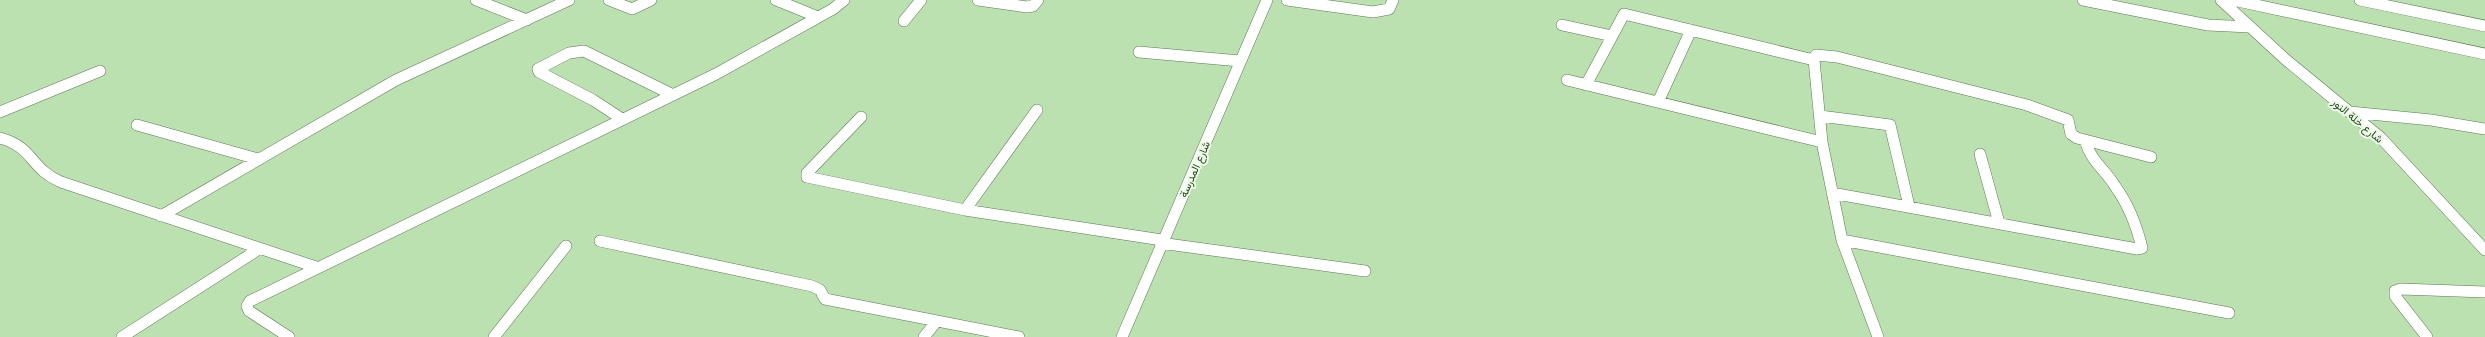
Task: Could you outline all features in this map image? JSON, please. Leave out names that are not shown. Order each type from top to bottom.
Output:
[{"type":"street","points":[[476,0],[527,20]]},
{"type":"street","points":[[161,216],[396,80],[569,0]]},
{"type":"street","points":[[609,0],[632,9],[651,0]]},
{"type":"street","points":[[776,0],[818,17]]},
{"type":"street","points":[[289,337],[254,315],[248,306],[250,301],[258,295],[716,74],[818,17],[844,0]]},
{"type":"street","points":[[904,21],[921,0]]},
{"type":"street","points":[[978,0],[1027,6],[1033,6],[1038,0]]},
{"type":"street","name":"شارع المدرسة","points":[[1122,337],[1161,242],[1202,153],[1267,0]]},
{"type":"street","points":[[1287,0],[1373,12],[1389,10],[1392,0]]},
{"type":"street","points":[[2083,0],[2208,25],[2250,28]]},
{"type":"street","name":"شارع خلة النور","points":[[2222,0],[2250,28],[2350,112],[2412,169],[2485,250]]},
{"type":"street","points":[[2233,0],[2485,54]]},
{"type":"street","points":[[2360,0],[2485,26]]},
{"type":"street","points":[[1586,85],[1622,15],[1627,13],[1814,60]]},
{"type":"street","points":[[1562,25],[1612,36]]},
{"type":"street","points":[[1658,102],[1691,30]]},
{"type":"street","points":[[622,120],[593,100],[538,72],[538,70],[569,53],[584,51],[673,95]]},
{"type":"street","points":[[1139,52],[1240,61]]},
{"type":"street","points":[[1878,337],[1842,240],[1822,142],[1814,60],[1816,55],[1837,57],[2027,105],[2062,116],[2068,120],[2071,134],[2085,140],[2151,157]]},
{"type":"street","points":[[0,112],[100,71]]},
{"type":"street","points":[[1567,80],[1822,142]]},
{"type":"street","points":[[965,210],[986,178],[1016,143],[1038,110]]},
{"type":"street","points":[[2350,112],[2431,120],[2485,129]]},
{"type":"street","points":[[1820,116],[1888,124],[1892,127],[1909,206]]},
{"type":"street","points":[[861,117],[807,173],[807,177],[965,210],[1161,242],[1365,271]]},
{"type":"street","points":[[137,125],[258,159]]},
{"type":"street","points":[[0,138],[18,143],[33,157],[39,170],[49,176],[161,216],[316,267]]},
{"type":"street","points":[[1832,193],[2137,249],[2142,248],[2115,185],[2089,157],[2085,140]]},
{"type":"street","points":[[1980,154],[1999,223]]},
{"type":"street","points":[[1842,240],[2229,313]]},
{"type":"street","points":[[600,241],[812,286],[820,290],[826,299],[936,322],[1019,337]]},
{"type":"street","points":[[494,337],[566,246]]},
{"type":"street","points":[[122,337],[259,249]]},
{"type":"street","points":[[2427,337],[2395,296],[2395,292],[2401,289],[2485,292]]},
{"type":"street","points":[[924,337],[936,322]]}]
